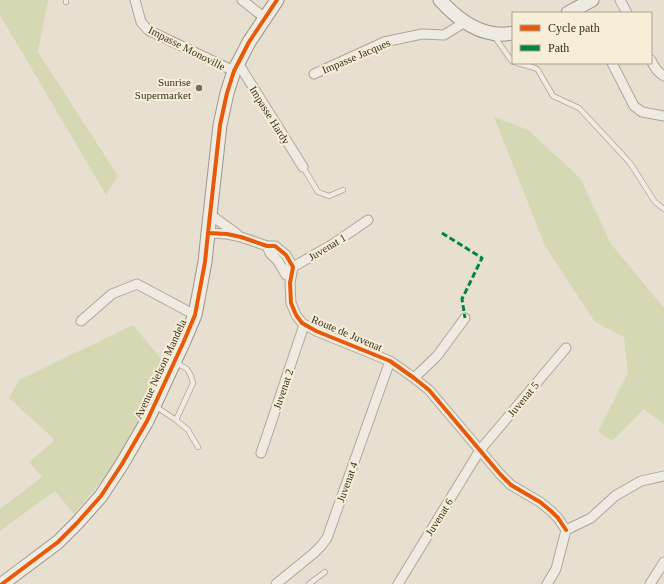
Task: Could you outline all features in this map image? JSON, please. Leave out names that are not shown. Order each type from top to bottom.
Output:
[{"type":"street","name":"Impasse Monoville","points":[[135,0],[141,22],[148,30],[236,67]]},
{"type":"street","points":[[242,0],[265,18]]},
{"type":"street","name":"Avenue Nelson Mandela","points":[[2,584],[58,542],[77,523],[101,496],[147,421],[195,314],[208,233],[220,125],[227,93],[236,67],[249,42],[277,0]]},
{"type":"street","points":[[440,0],[448,9],[476,29],[491,33],[512,33]]},
{"type":"street","points":[[620,0],[626,12]]},
{"type":"street","points":[[571,12],[587,6]]},
{"type":"street","name":"Impasse Jacques","points":[[314,74],[384,42],[422,34],[444,35],[465,22]]},
{"type":"street","points":[[652,62],[656,70],[664,76]]},
{"type":"street","points":[[613,64],[634,106],[642,112],[664,116]]},
{"type":"street","name":"Impasse Hardy","points":[[236,67],[302,167]]},
{"type":"street","points":[[210,214],[241,237]]},
{"type":"street","name":"Juvenat 1","points":[[284,270],[293,267],[333,244],[368,220]]},
{"type":"street","points":[[208,233],[227,234],[267,246],[275,246],[286,255],[293,267]]},
{"type":"street","name":"Route de Juvenat","points":[[267,246],[270,253],[284,270],[290,283]]},
{"type":"street","name":"Route de Juvenat","points":[[293,267],[290,283],[291,304],[296,315],[304,325],[390,361],[414,378],[429,390],[500,474],[511,485],[546,507],[558,518],[566,530]]},
{"type":"street","points":[[81,321],[112,294],[137,284],[195,314]]},
{"type":"street","points":[[414,378],[437,356],[465,318]]},
{"type":"street","name":"Juvenat 2","points":[[261,453],[304,325]]},
{"type":"street","name":"Juvenat 5","points":[[480,450],[566,348]]},
{"type":"street","name":"Juvenat 4","points":[[276,584],[322,546],[327,538],[390,361]]},
{"type":"street","name":"Juvenat 6","points":[[398,584],[480,450]]},
{"type":"street","points":[[547,584],[556,569],[566,530],[591,518],[614,496],[641,481],[664,476]]},
{"type":"street","points":[[650,584],[664,562]]},
{"type":"lane","points":[[491,33],[512,61]]},
{"type":"lane","points":[[521,64],[538,70],[553,96],[579,108],[630,163],[655,202],[664,209]]},
{"type":"lane","points":[[302,167],[318,192],[329,196],[343,190]]},
{"type":"lane","points":[[174,361],[187,369],[193,383],[176,420]]},
{"type":"lane","points":[[154,406],[176,420],[188,430],[198,447]]},
{"type":"lane","points":[[309,584],[326,572]]},
{"type":"green space","points":[[0,0],[48,0],[38,52],[118,176],[106,195],[0,15]]},
{"type":"green space","points":[[494,117],[528,130],[580,178],[611,244],[664,308],[664,424],[644,409],[612,441],[598,431],[628,373],[624,337],[595,322],[545,246]]},
{"type":"green space","points":[[133,325],[162,360],[170,359],[123,455],[74,514],[55,491],[0,531],[0,509],[42,477],[29,462],[55,440],[9,398],[19,380]]},
{"type":"marked path","points":[[442,233],[482,258],[462,299],[465,318]]},
{"type":"cycle path","points":[[2,584],[58,542],[77,523],[101,496],[147,421],[195,315],[205,262],[220,125],[227,93],[234,71],[249,42],[277,0]]},
{"type":"cycle path","points":[[208,233],[227,234],[267,246],[275,246],[286,255],[293,267],[290,283],[291,303],[296,315],[302,323],[316,331],[390,361],[414,378],[429,390],[500,474],[511,485],[540,502],[551,511],[566,530]]},
{"type":"place","name":"Sunrise Supermarket","points":[[199,88]]}]
